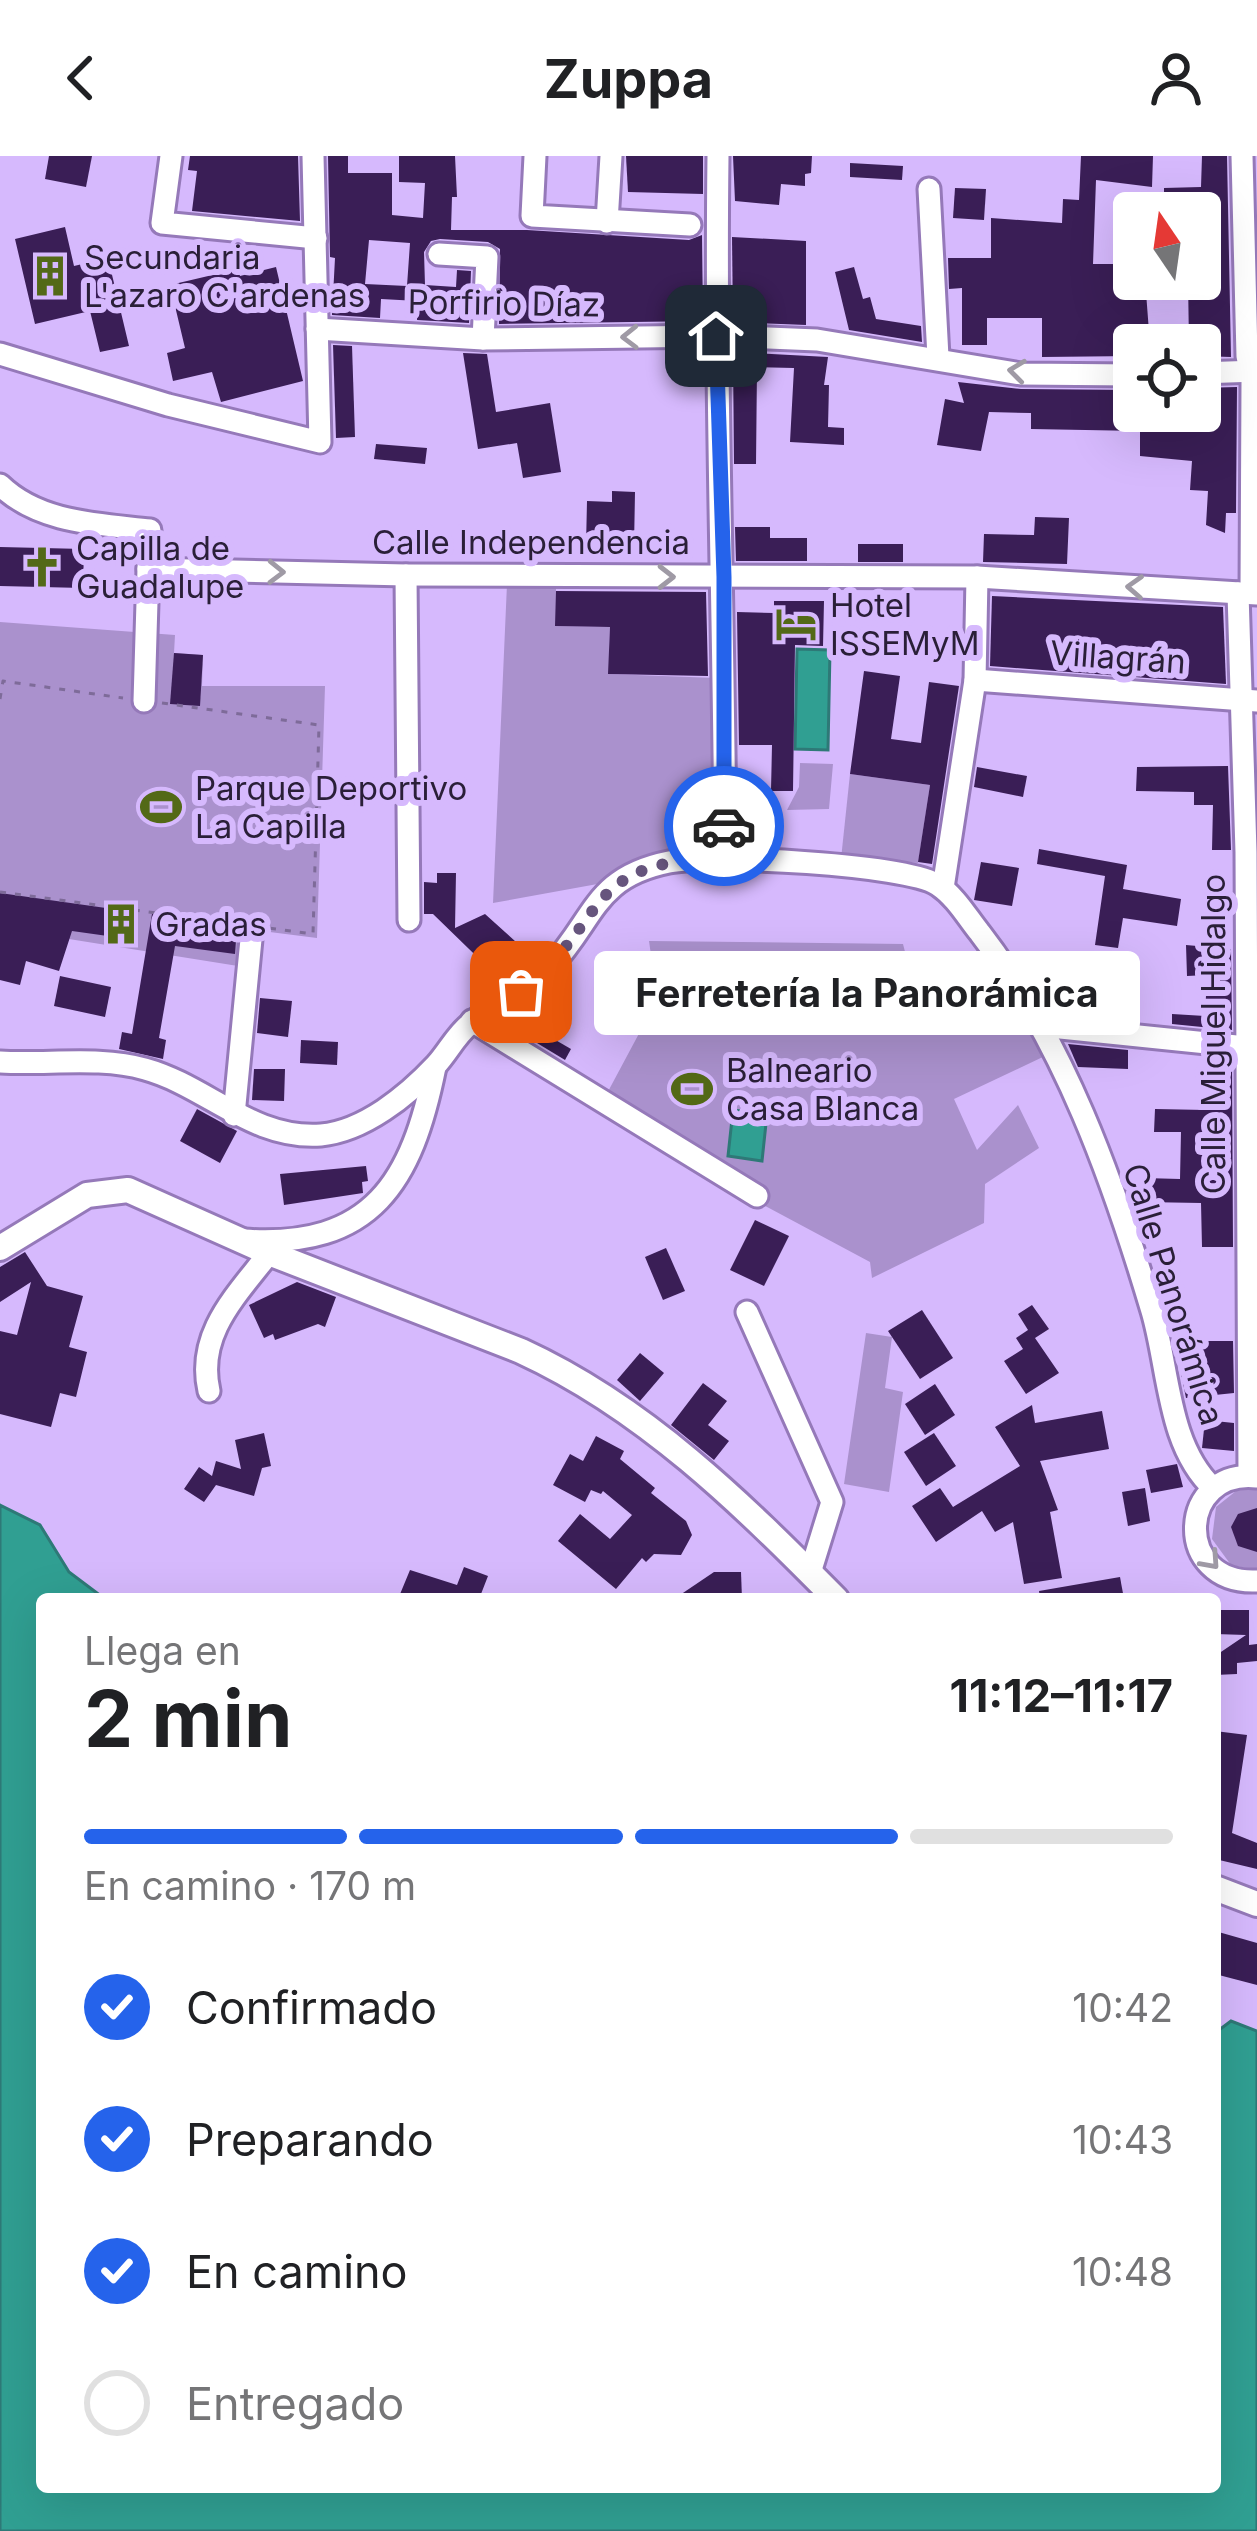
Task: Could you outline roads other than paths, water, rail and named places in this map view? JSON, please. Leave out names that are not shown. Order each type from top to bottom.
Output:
[{"type":"main road","points":[[0,1248],[73,1201],[116,1189],[150,1197],[234,1239],[561,1369],[700,1467],[830,1593]]},
{"type":"main road","points":[[1221,1890],[1257,1904]]},
{"type":"street","points":[[171,156],[162,223],[316,238]]},
{"type":"street","points":[[0,354],[168,405],[320,442],[314,156]]},
{"type":"street","points":[[535,156],[532,216],[690,225]]},
{"type":"street","points":[[607,222],[611,156]]},
{"type":"street","points":[[718,156],[724,859]]},
{"type":"street","name":"Calle Miguel Hidalgo","points":[[1243,156],[1253,372],[1246,852],[1253,1476]]},
{"type":"street","points":[[929,189],[938,357]]},
{"type":"street","points":[[439,254],[487,257],[483,339]]},
{"type":"street","name":"Porfirio Díaz","points":[[317,329],[483,339],[716,336],[817,340],[1021,374],[1113,375]]},
{"type":"street","points":[[1221,373],[1253,372]]},
{"type":"street","points":[[0,485],[16,500],[67,520],[150,530],[154,576],[148,702]]},
{"type":"street","points":[[406,575],[409,920]]},
{"type":"street","name":"Calle Independencia","points":[[154,576],[976,577],[1249,593]]},
{"type":"street","points":[[0,1062],[143,1068],[234,1115],[288,1133],[336,1132],[374,1116],[435,1066],[472,1021],[540,977],[568,945],[596,900],[612,886],[664,862],[724,859],[919,875],[943,888],[975,680],[976,577]]},
{"type":"street","name":"Villagrán","points":[[975,680],[1248,700]]},
{"type":"street","name":"Calle Panorámica","points":[[943,888],[1014,977],[1041,1026],[1113,1193],[1153,1314],[1187,1453],[1213,1489]]},
{"type":"street","points":[[234,1115],[255,927]]},
{"type":"street","points":[[472,1021],[757,1196]]},
{"type":"street","points":[[1041,1026],[1251,1048]]},
{"type":"street","points":[[234,1239],[266,1241],[319,1234],[370,1207],[409,1159],[424,1119],[435,1066]]},
{"type":"street","points":[[209,1391],[203,1367],[213,1332],[269,1253]]},
{"type":"street","points":[[747,1312],[832,1502],[810,1573]]},
{"type":"street","points":[[1253,1476],[1230,1478],[1213,1489],[1203,1500],[1194,1529],[1203,1558],[1226,1577],[1257,1581]]},
{"type":"place","name":"Secundaria L'azaro C'ardenas","points":[[50,276]]},
{"type":"place","name":"Capilla de Guadalupe","points":[[42,567]]},
{"type":"place","name":"Hotel ISSEMyM","points":[[796,624]]},
{"type":"place","name":"Parque Deportivo La Capilla","points":[[161,807]]},
{"type":"place","name":"Gradas","points":[[121,924]]},
{"type":"place","name":"Ferretería la Panorámica","points":[[521,992]]},
{"type":"place","name":"Balneario Casa Blanca","points":[[692,1089]]}]
